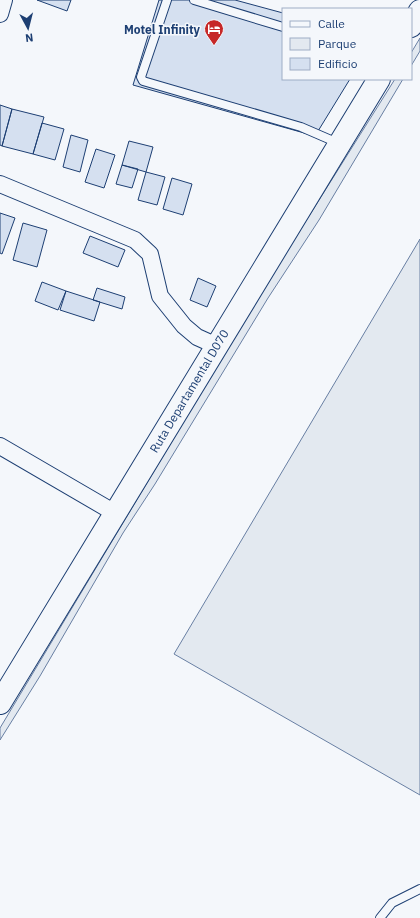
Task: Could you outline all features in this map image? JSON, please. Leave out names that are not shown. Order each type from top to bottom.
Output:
[{"type":"main road","points":[[412,24],[420,11]]},
{"type":"main road","name":"Ruta Departamental D070","points":[[0,703],[378,80]]},
{"type":"street","points":[[0,14],[4,0]]},
{"type":"street","points":[[0,184],[135,240],[150,254],[160,296],[184,326],[197,337],[217,346]]},
{"type":"street","points":[[4,451],[115,513]]},
{"type":"lane","points":[[167,0],[141,76],[143,81],[301,127],[340,144]]},
{"type":"lane","points":[[194,0],[282,27]]},
{"type":"lane","points":[[380,918],[392,903],[420,889]]},
{"type":"green space","points":[[420,38],[420,51],[412,64],[412,51]]},
{"type":"green space","points":[[394,80],[402,80],[319,220],[268,298],[155,484],[123,533],[40,676],[0,740],[0,728],[265,286]]},
{"type":"green space","points":[[420,239],[420,795],[174,654]]},
{"type":"building","points":[[37,0],[71,0],[67,11]]},
{"type":"building","name":"Motel Infinity","points":[[159,0],[235,0],[282,13],[282,80],[349,80],[315,136],[133,85]]},
{"type":"building","points":[[0,105],[12,109],[2,146],[0,145]]},
{"type":"building","points":[[12,109],[44,117],[33,154],[2,146]]},
{"type":"building","points":[[42,123],[64,129],[55,160],[33,154]]},
{"type":"building","points":[[71,135],[88,140],[80,172],[63,167]]},
{"type":"building","points":[[129,141],[153,147],[146,172],[122,165]]},
{"type":"building","points":[[96,149],[115,155],[104,188],[85,182]]},
{"type":"building","points":[[122,165],[138,169],[132,188],[116,184]]},
{"type":"building","points":[[146,172],[165,177],[157,205],[138,200]]},
{"type":"building","points":[[172,178],[192,184],[183,215],[163,209]]},
{"type":"building","points":[[0,213],[15,218],[2,254],[0,253]]},
{"type":"building","points":[[23,223],[47,230],[37,267],[13,260]]},
{"type":"building","points":[[90,236],[125,250],[118,267],[83,253]]},
{"type":"building","points":[[198,278],[216,286],[207,307],[190,300]]},
{"type":"building","points":[[42,282],[66,291],[58,310],[35,301]]},
{"type":"building","points":[[97,288],[125,297],[122,309],[93,300]]},
{"type":"building","points":[[66,291],[100,302],[94,321],[60,310]]},
{"type":"place","name":"Motel Infinity","points":[[214,46]]}]
